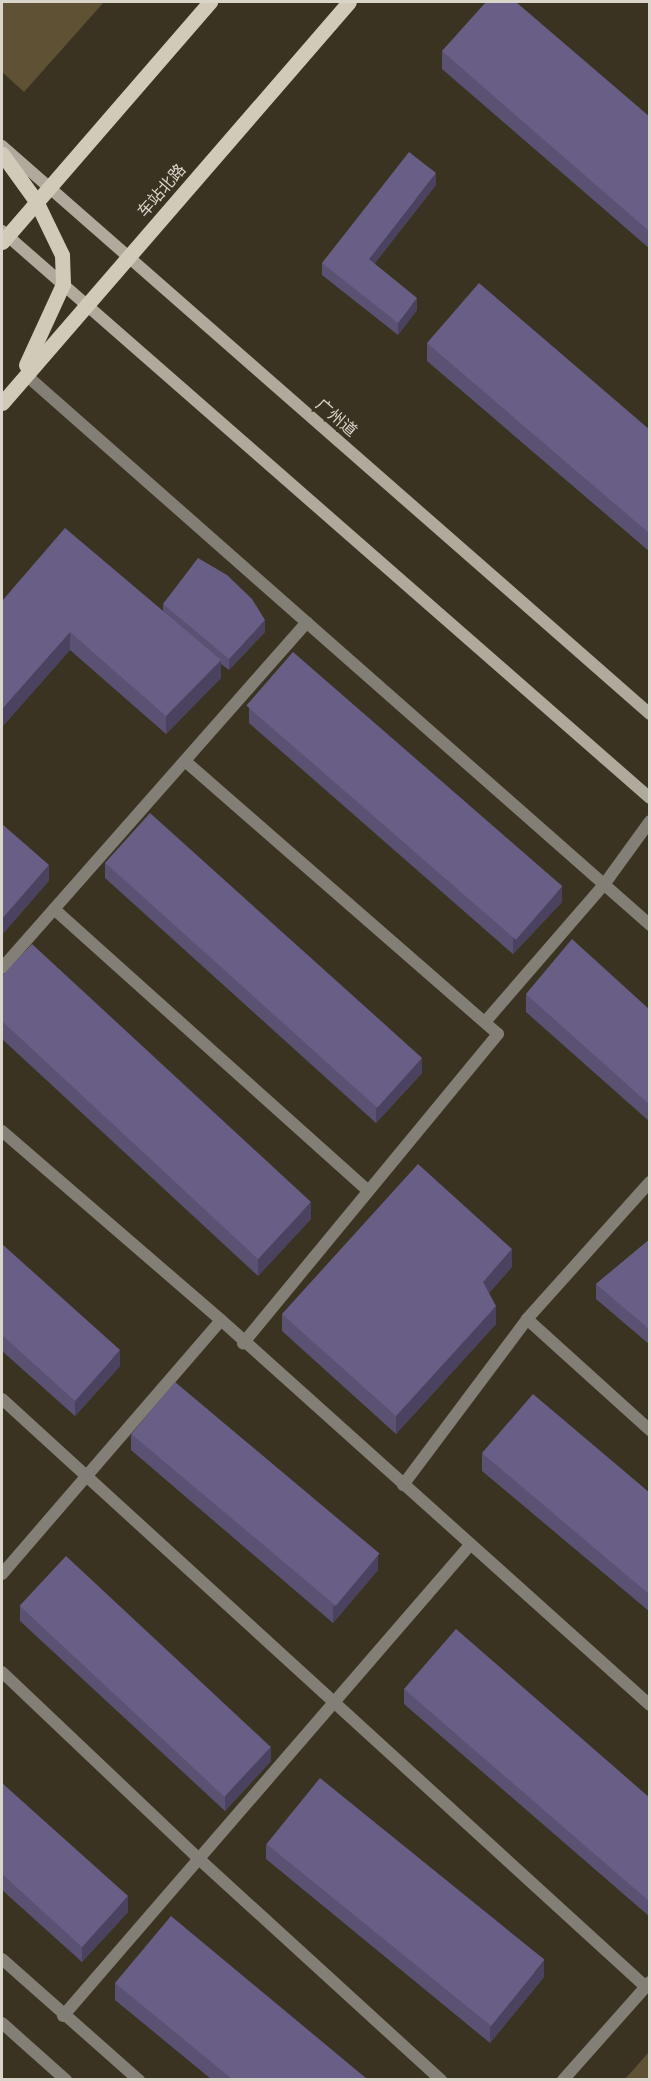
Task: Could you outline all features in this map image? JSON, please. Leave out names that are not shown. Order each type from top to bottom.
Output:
[{"type":"main road","points":[[3,236],[49,187],[210,2]]},
{"type":"main road","name":"车站北路","points":[[6,398],[349,2]]},
{"type":"main road","points":[[2,154],[36,201],[62,255],[63,284],[44,330],[6,398]]},
{"type":"street","name":"广州道","points":[[2,146],[650,714]]},
{"type":"street","points":[[3,236],[63,284],[650,798]]},
{"type":"street","points":[[26,375],[603,886],[650,925]]},
{"type":"street","points":[[2,968],[307,622]]},
{"type":"street","points":[[185,761],[498,1034],[243,1342]]},
{"type":"street","points":[[485,1022],[603,886],[650,820]]},
{"type":"street","points":[[54,909],[368,1191]]},
{"type":"street","points":[[2,1131],[221,1320],[650,1705]]},
{"type":"street","points":[[403,1485],[527,1319],[650,1182]]},
{"type":"street","points":[[527,1319],[650,1430]]},
{"type":"street","points":[[2,1574],[221,1320]]},
{"type":"street","points":[[2,1399],[648,1985],[563,2079]]},
{"type":"street","points":[[63,2016],[470,1545]]},
{"type":"street","points":[[2,1672],[199,1859],[441,2079]]},
{"type":"street","points":[[2,1959],[63,2016],[139,2079]]},
{"type":"street","points":[[2,2023],[66,2079]]},
{"type":"shaded area","points":[[2,2],[104,2],[24,92],[2,72]]},
{"type":"shaded area","points":[[649,2052],[649,2079],[625,2079]]},
{"type":"building","points":[[486,2],[516,2],[650,117],[650,232],[442,51]]},
{"type":"building","points":[[409,152],[436,173],[369,259],[417,298],[398,323],[322,263]]},
{"type":"building","points":[[479,283],[650,430],[650,534],[427,343]]},
{"type":"building","points":[[65,528],[221,660],[166,716],[70,632],[2,709],[2,601]]},
{"type":"building","points":[[198,558],[227,575],[252,599],[265,620],[229,659],[163,604]]},
{"type":"building","points":[[293,652],[562,886],[516,940],[246,706]]},
{"type":"building","points":[[150,813],[422,1058],[377,1108],[105,863]]},
{"type":"building","points":[[2,824],[49,865],[2,919]]},
{"type":"building","points":[[572,939],[650,1010],[650,1105],[526,994]]},
{"type":"building","points":[[32,944],[311,1202],[258,1259],[2,1021],[2,976]]},
{"type":"building","points":[[418,1164],[512,1249],[483,1282],[496,1306],[396,1416],[282,1314]]},
{"type":"building","points":[[650,1239],[650,1330],[596,1284]]},
{"type":"building","points":[[2,1244],[120,1350],[75,1401],[2,1335]]},
{"type":"building","points":[[175,1382],[380,1554],[336,1606],[131,1434]]},
{"type":"building","points":[[533,1394],[650,1493],[650,1595],[482,1453]]},
{"type":"building","points":[[66,1556],[271,1747],[224,1797],[20,1606]]},
{"type":"building","points":[[456,1629],[650,1798],[650,1902],[404,1689]]},
{"type":"building","points":[[320,1778],[545,1960],[491,2026],[267,1844]]},
{"type":"building","points":[[2,1783],[128,1896],[82,1947],[2,1874]]},
{"type":"building","points":[[171,1916],[367,2079],[232,2079],[115,1983]]}]
